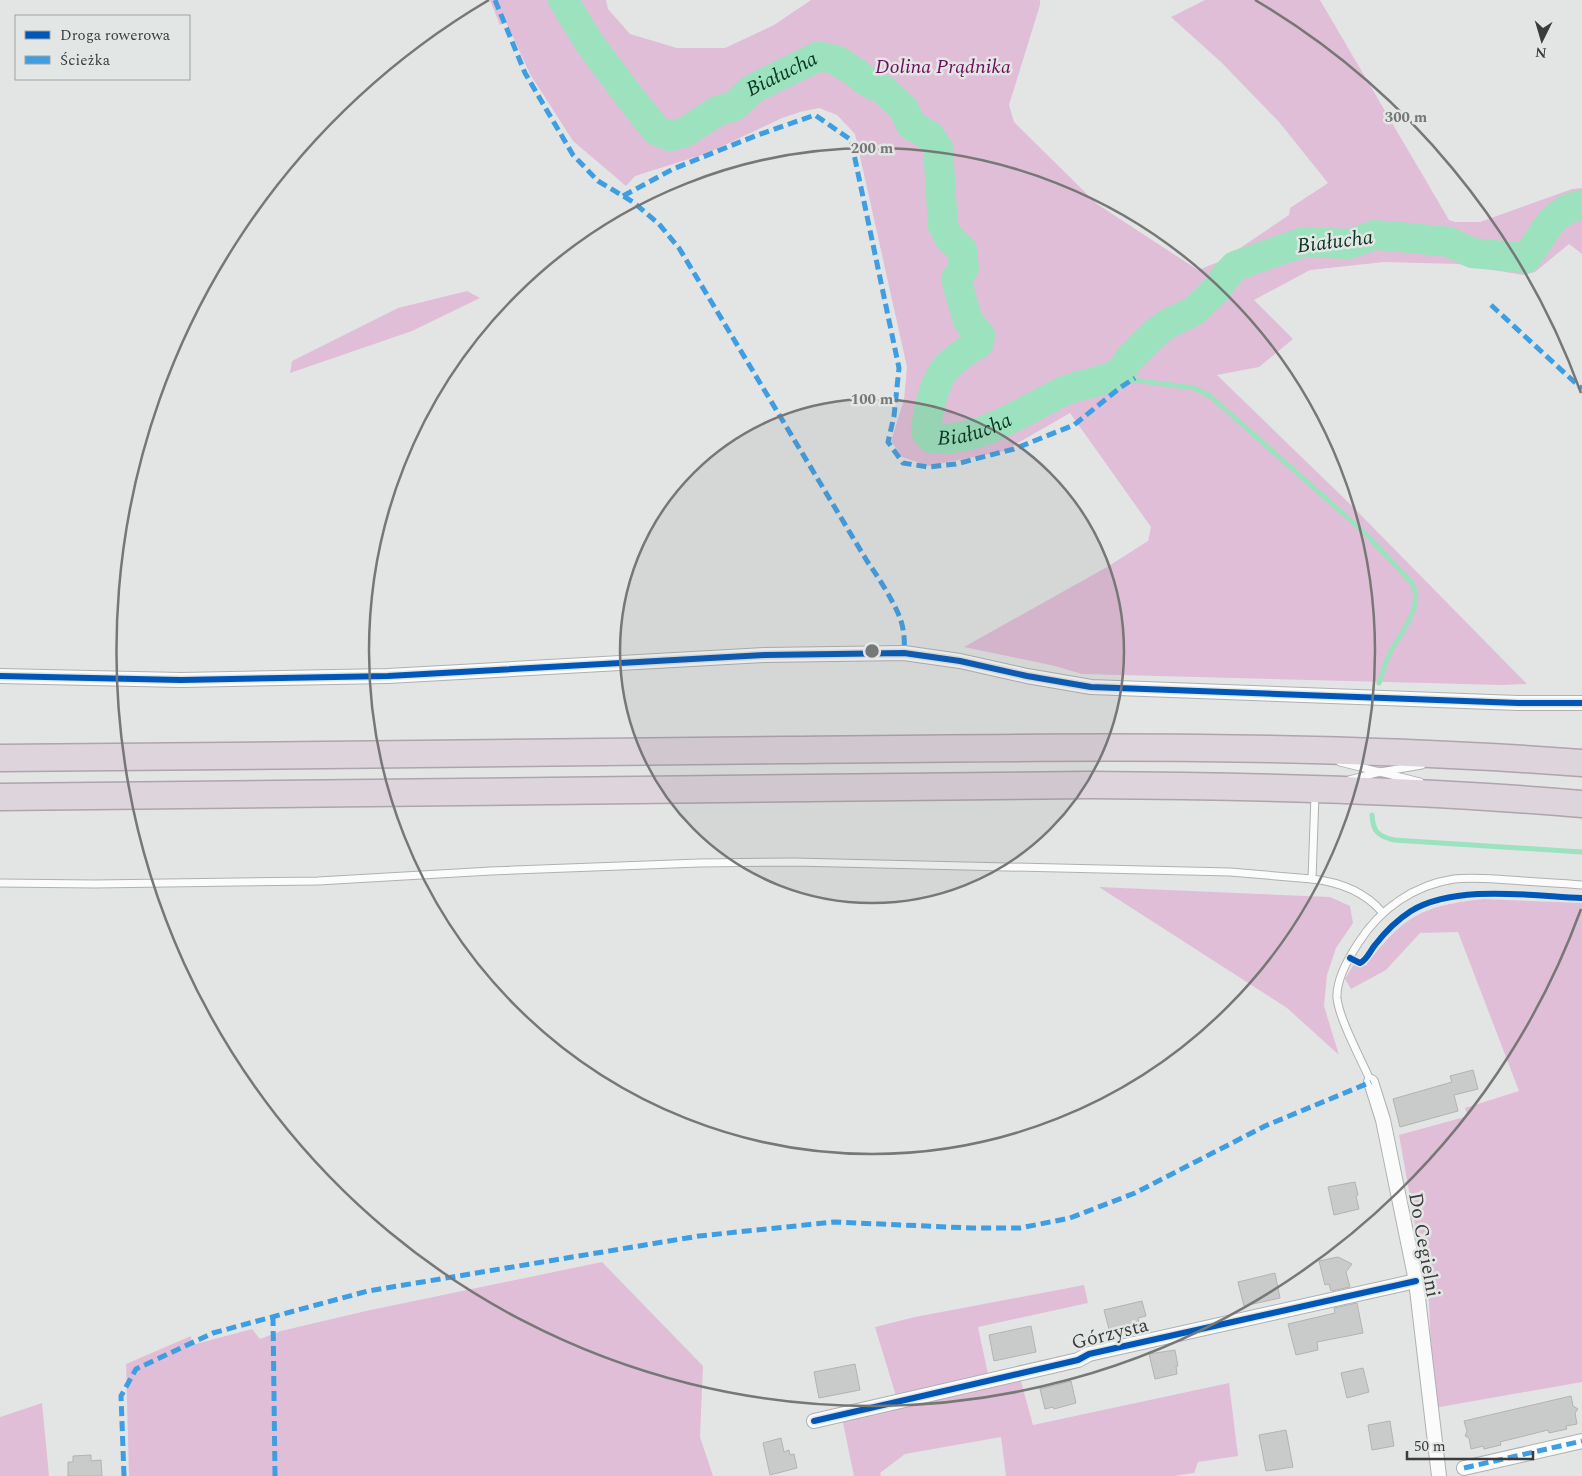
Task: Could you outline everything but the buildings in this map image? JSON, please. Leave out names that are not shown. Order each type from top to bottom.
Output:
[{"type":"highway","points":[[0,758],[1049,746],[1285,748],[1479,756],[1582,763]]},
{"type":"highway","points":[[0,797],[1090,785],[1316,788],[1476,796],[1582,804]]},
{"type":"street","points":[[0,676],[181,680],[368,676],[765,655],[904,653],[960,661],[1027,676],[1090,687],[1582,703]]},
{"type":"street","name":"Do Cegielni","points":[[1371,1082],[1383,1120],[1416,1281],[1439,1476]]},
{"type":"street","name":"Górzysta","points":[[814,1421],[1078,1360],[1099,1352],[1416,1281]]},
{"type":"street","points":[[1464,1468],[1582,1440]]},
{"type":"lane","points":[[1285,748],[1323,758]]},
{"type":"lane","points":[[1312,879],[1316,788],[1380,772],[1479,756]]},
{"type":"lane","points":[[1332,760],[1428,784]]},
{"type":"lane","points":[[1438,786],[1476,796]]},
{"type":"lane","points":[[0,883],[95,884],[318,881],[491,871],[794,862],[1230,872],[1324,880],[1349,888],[1368,899],[1382,912]]},
{"type":"lane","points":[[1371,1082],[1338,1004],[1337,990],[1340,978],[1356,946],[1382,912],[1405,896],[1443,881],[1454,879],[1480,878],[1582,885]]},
{"type":"green space","name":"Dolina Prądnika","points":[[490,0],[606,0],[608,9],[630,34],[677,48],[725,48],[774,25],[811,0],[1040,0],[1009,105],[1014,122],[1097,204],[1198,270],[1221,261],[1289,215],[1290,208],[1328,183],[1279,122],[1222,63],[1171,17],[1205,0],[1320,0],[1449,220],[1455,222],[1480,222],[1572,189],[1582,188],[1582,254],[1569,244],[1535,272],[1523,275],[1458,264],[1384,262],[1310,270],[1254,300],[1293,339],[1259,367],[1217,375],[1351,505],[1527,684],[1502,685],[1082,674],[1055,666],[964,647],[1107,567],[1148,541],[1151,527],[1070,413],[1004,451],[928,466],[902,457],[891,441],[904,400],[907,367],[855,134],[837,115],[819,108],[800,112],[782,118],[708,153],[635,176],[626,186],[573,141],[530,74],[506,22],[500,25]]},
{"type":"green space","points":[[467,291],[480,298],[412,331],[290,373],[292,361],[398,308]]},
{"type":"green space","points":[[1099,887],[1330,897],[1350,906],[1353,923],[1336,948],[1327,975],[1324,1006],[1339,1055],[1287,1008]]},
{"type":"green space","points":[[1484,899],[1582,903],[1582,1382],[1434,1408],[1429,1303],[1399,1135],[1468,1116],[1465,1108],[1519,1091],[1458,932],[1420,933],[1386,970],[1351,989],[1345,979],[1354,964],[1359,967],[1366,965],[1392,935],[1416,916],[1444,905]]},
{"type":"green space","points":[[602,1262],[703,1366],[700,1437],[713,1476],[129,1476],[126,1364],[191,1336],[192,1345],[252,1329],[260,1339],[281,1331],[366,1311]]},
{"type":"green space","points":[[1084,1285],[1088,1303],[978,1327],[988,1374],[896,1396],[875,1327],[915,1317]]},
{"type":"green space","points":[[1020,1378],[1033,1425],[1229,1383],[1238,1456],[1198,1462],[1194,1473],[1174,1476],[1006,1476],[1001,1437],[905,1454],[880,1473],[881,1476],[854,1476],[842,1418]]},
{"type":"green space","points":[[42,1403],[49,1476],[0,1476],[0,1417]]},
{"type":"waterway","name":"Białucha","points":[[563,0],[590,44],[657,131],[671,136],[685,132],[717,111],[734,106],[752,89],[819,56],[836,60],[866,81],[884,90],[904,109],[911,125],[930,136],[938,148],[943,226],[950,239],[962,250],[964,268],[956,279],[968,321],[980,335],[979,343],[949,365],[941,375],[932,399],[927,425],[926,432],[931,438],[967,436],[984,431],[1064,391],[1115,375],[1122,371],[1128,360],[1154,334],[1167,324],[1194,311],[1217,289],[1235,266],[1303,242],[1349,244],[1374,235],[1449,242],[1472,253],[1526,258],[1555,218],[1571,208],[1582,205]]},
{"type":"waterway","points":[[1110,377],[1194,388],[1210,396],[1365,533],[1411,582],[1415,591],[1413,611],[1392,648],[1379,683]]},
{"type":"waterway","points":[[1372,815],[1377,832],[1384,837],[1394,840],[1582,852]]},
{"type":"marked path","points":[[495,0],[525,73],[573,155],[598,181],[633,202],[659,224],[679,248],[890,597],[900,618],[904,653]]},
{"type":"marked path","points":[[623,196],[673,169],[755,136],[815,115],[851,140],[899,368],[894,416],[888,442],[903,463],[928,467],[956,464],[1014,449],[1074,425],[1135,378]]},
{"type":"marked path","points":[[1491,305],[1582,389]]},
{"type":"marked path","points":[[124,1476],[121,1396],[136,1369],[213,1333],[368,1291],[699,1236],[834,1222],[971,1228],[1020,1228],[1070,1218],[1135,1193],[1265,1126],[1371,1082]]},
{"type":"marked path","points":[[273,1316],[275,1476]]},
{"type":"marked path","points":[[1464,1468],[1582,1441]]},
{"type":"cycle path","points":[[0,676],[181,680],[388,676],[765,655],[904,653],[960,661],[1027,676],[1091,687],[1518,703],[1582,703]]},
{"type":"cycle path","points":[[1350,958],[1360,963],[1362,962],[1396,922],[1411,911],[1450,897],[1472,894],[1518,894],[1582,898]]},
{"type":"cycle path","points":[[814,1421],[1078,1360],[1089,1354],[1416,1281]]}]
